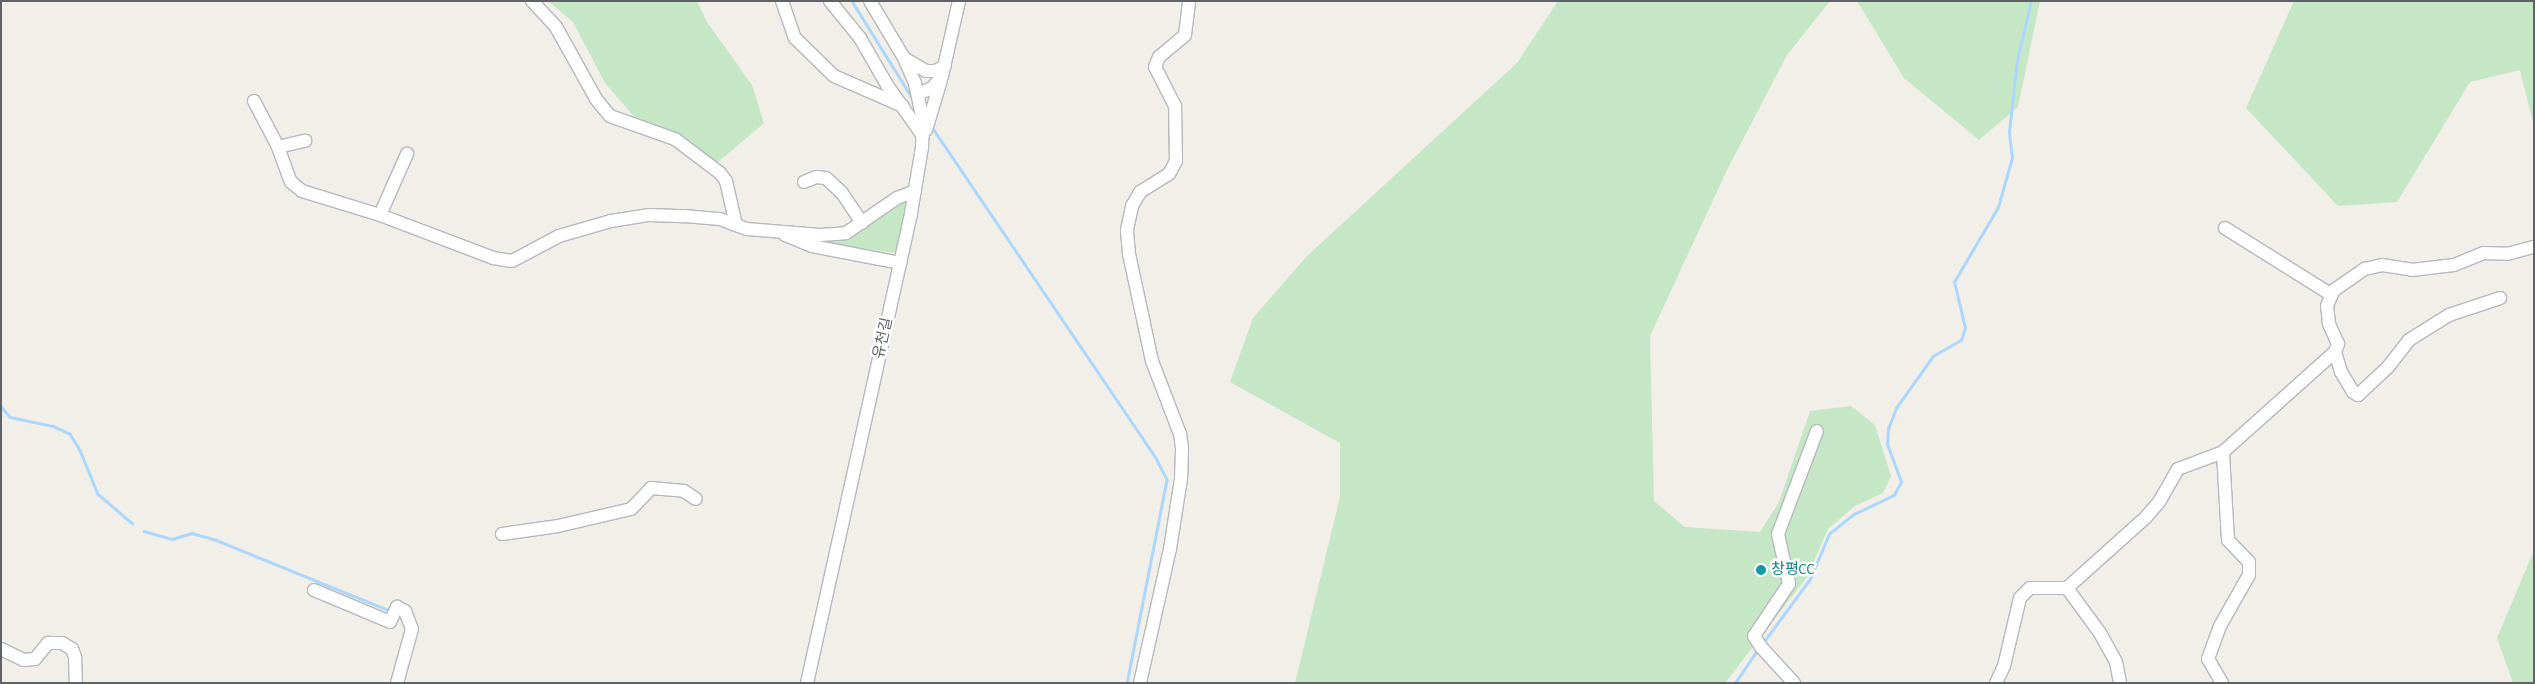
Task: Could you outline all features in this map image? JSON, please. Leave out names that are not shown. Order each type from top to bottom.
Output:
[{"type":"street","points":[[532,1],[560,32],[596,100],[610,116],[675,138],[720,173],[726,181],[736,225]]},
{"type":"street","points":[[782,1],[794,38],[834,76],[903,106]]},
{"type":"street","points":[[830,1],[860,38],[887,85],[923,138]]},
{"type":"street","name":"유천길","points":[[807,683],[900,263],[915,191],[923,138],[918,94],[904,58],[870,1]]},
{"type":"street","points":[[923,138],[944,71],[959,1]]},
{"type":"street","points":[[1140,683],[1172,537],[1181,479],[1182,448],[1180,434],[1152,362],[1129,254],[1128,230],[1132,206],[1140,192],[1169,174],[1176,161],[1175,106],[1155,67],[1159,57],[1185,35],[1189,1]]},
{"type":"street","points":[[904,58],[926,71],[944,71]]},
{"type":"street","points":[[918,94],[932,88],[944,71]]},
{"type":"street","points":[[254,101],[278,147],[291,182],[302,190],[380,215],[493,258],[512,261],[586,225],[650,216],[684,216],[720,220],[736,225],[776,232],[836,235],[846,233],[897,198],[915,191]]},
{"type":"street","points":[[278,147],[305,141]]},
{"type":"street","points":[[380,215],[407,154]]},
{"type":"street","points":[[804,182],[816,177],[826,178],[842,193],[862,223]]},
{"type":"street","points":[[2225,228],[2332,295]]},
{"type":"street","points":[[776,232],[812,246],[900,263]]},
{"type":"street","points":[[1996,683],[2004,666],[2020,598],[2030,588],[2067,588],[2146,517],[2159,502],[2178,469],[2223,452],[2335,352],[2338,344],[2329,324],[2327,306],[2332,295],[2365,269],[2382,265],[2412,270],[2454,265],[2483,253],[2507,254],[2534,247]]},
{"type":"street","points":[[2335,352],[2341,372],[2353,392],[2358,395],[2388,367],[2409,340],[2449,315],[2500,298]]},
{"type":"street","points":[[1794,683],[1760,647],[1754,636],[1789,584],[1778,534],[1817,432]]},
{"type":"street","points":[[2222,683],[2208,659],[2220,626],[2249,575],[2250,562],[2228,540],[2223,452]]},
{"type":"street","points":[[502,534],[558,526],[631,509],[651,488],[684,491],[696,500]]},
{"type":"street","points":[[2067,588],[2100,633],[2116,662],[2120,683]]},
{"type":"street","points":[[314,590],[390,622],[397,607],[406,611],[412,629],[397,683]]},
{"type":"street","points":[[1,648],[24,660],[35,659],[48,643],[62,644],[72,649],[75,658],[76,683]]},
{"type":"green space","points":[[548,1],[697,1],[707,22],[752,85],[764,123],[717,163],[650,135],[605,83],[573,22]]},
{"type":"green space","points":[[1558,1],[1830,1],[1787,55],[1727,170],[1650,336],[1654,501],[1685,527],[1760,532],[1779,502],[1810,411],[1851,406],[1875,425],[1891,476],[1883,493],[1855,506],[1828,529],[1807,577],[1725,683],[1295,683],[1340,497],[1340,443],[1230,382],[1253,318],[1307,256],[1517,63]]},
{"type":"green space","points":[[1857,1],[2040,1],[2018,107],[1979,140],[1904,78]]},
{"type":"green space","points":[[2294,1],[2534,1],[2534,126],[2520,70],[2470,82],[2397,202],[2338,206],[2246,108]]},
{"type":"green space","points":[[910,197],[896,253],[815,243],[817,237],[842,238]]},
{"type":"green space","points":[[2534,550],[2534,683],[2513,683],[2497,638]]},
{"type":"waterway","points":[[852,1],[913,99]]},
{"type":"waterway","points":[[1765,640],[1810,579],[1829,534],[1854,514],[1894,495],[1901,482],[1887,444],[1888,429],[1896,408],[1933,356],[1961,340],[1965,328],[1954,282],[1998,207],[2012,158],[2009,132],[2017,60],[2031,1]]},
{"type":"waterway","points":[[932,127],[1156,458],[1167,480],[1127,683]]},
{"type":"waterway","points":[[1,406],[10,417],[53,426],[70,434],[80,450],[98,494],[132,523]]},
{"type":"waterway","points":[[144,531],[172,539],[192,533],[216,540],[388,610]]},
{"type":"waterway","points":[[393,675],[406,627]]},
{"type":"waterway","points":[[1735,683],[1755,653]]},
{"type":"place","name":"창평CC","points":[[1761,570]]}]
